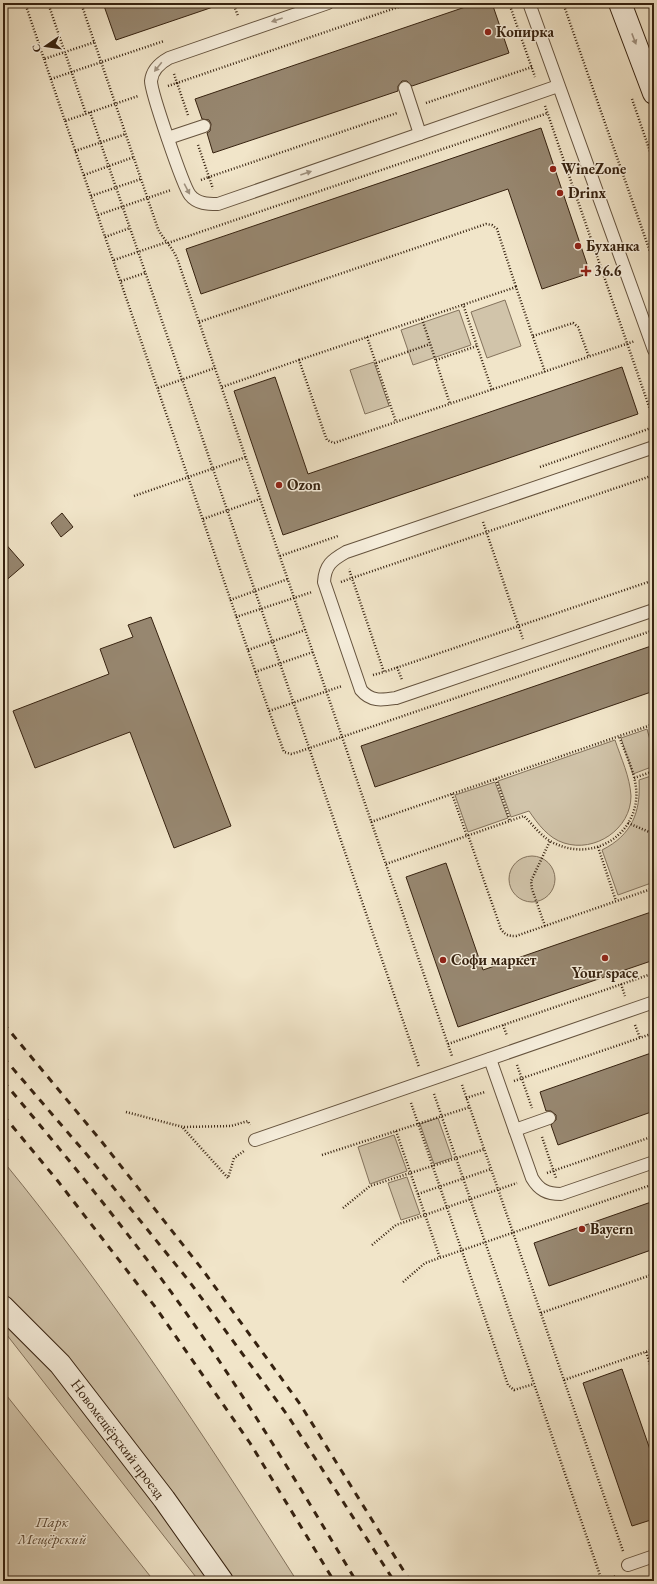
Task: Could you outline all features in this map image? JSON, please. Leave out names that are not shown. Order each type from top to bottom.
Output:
[{"type":"street","points":[[620,3],[654,93]]},
{"type":"street","name":"Новомещёрский проезд","points":[[3,1307],[60,1364],[164,1499],[222,1581]]},
{"type":"lane","points":[[328,3],[169,58],[159,64],[154,71],[151,81],[152,91],[168,138],[185,186],[191,196],[199,202],[218,204],[558,86]]},
{"type":"lane","points":[[529,3],[654,350]]},
{"type":"lane","points":[[405,88],[420,134]]},
{"type":"lane","points":[[168,138],[199,128]]},
{"type":"lane","points":[[654,447],[346,552],[335,558],[329,564],[326,570],[324,582],[361,690],[370,698],[379,700],[396,698],[654,610]]},
{"type":"lane","points":[[254,1140],[654,1002]]},
{"type":"lane","points":[[490,1059],[536,1186],[551,1194],[561,1194],[654,1162]]},
{"type":"lane","points":[[515,1130],[549,1118]]},
{"type":"lane","points":[[628,1565],[654,1556]]},
{"type":"path","points":[[25,3],[188,477]]},
{"type":"path","points":[[48,3],[86,114]]},
{"type":"path","points":[[81,3],[158,229],[176,255],[628,1565]]},
{"type":"path","points":[[233,3],[238,16]]},
{"type":"path","points":[[410,3],[177,82],[199,128],[209,177],[532,67]]},
{"type":"path","points":[[509,3],[654,421]]},
{"type":"path","points":[[563,3],[654,263]]},
{"type":"path","points":[[44,59],[94,42]]},
{"type":"path","points":[[65,121],[90,112],[272,641],[427,1081],[442,1116],[602,1581]]},
{"type":"path","points":[[114,260],[548,114]]},
{"type":"path","points":[[76,151],[126,134]]},
{"type":"path","points":[[84,175],[134,157]]},
{"type":"path","points":[[91,196],[141,179]]},
{"type":"path","points":[[199,322],[486,224],[492,225],[496,229],[545,372]]},
{"type":"path","points":[[105,237],[130,228]]},
{"type":"path","points":[[121,281],[145,273]]},
{"type":"path","points":[[222,387],[516,287]]},
{"type":"path","points":[[463,304],[492,390]]},
{"type":"path","points":[[422,319],[450,404]]},
{"type":"path","points":[[533,336],[573,322],[578,327],[589,357]]},
{"type":"path","points":[[367,337],[396,422]]},
{"type":"path","points":[[376,363],[430,344]]},
{"type":"path","points":[[436,360],[477,346]]},
{"type":"path","points":[[299,360],[327,440],[334,443],[615,348]]},
{"type":"path","points":[[158,388],[215,368]]},
{"type":"path","points":[[134,496],[246,457]]},
{"type":"path","points":[[654,475],[352,578],[384,672],[654,580]]},
{"type":"path","points":[[202,519],[260,499]]},
{"type":"path","points":[[478,507],[528,653]]},
{"type":"path","points":[[230,600],[288,580]]},
{"type":"path","points":[[248,650],[305,630]]},
{"type":"path","points":[[255,672],[313,652]]},
{"type":"path","points":[[269,711],[326,691]]},
{"type":"path","points":[[371,822],[654,724]]},
{"type":"path","points":[[386,864],[524,816],[550,841],[571,849],[582,850],[598,848],[608,843],[618,835],[628,823],[632,817],[636,801],[634,778],[619,736]]},
{"type":"path","points":[[634,778],[654,771]]},
{"type":"path","points":[[496,779],[510,821]]},
{"type":"path","points":[[452,794],[500,929],[504,934],[516,936],[654,888]]},
{"type":"path","points":[[628,823],[654,834]]},
{"type":"path","points":[[545,926],[532,889],[531,881],[550,841]]},
{"type":"path","points":[[598,848],[616,901]]},
{"type":"path","points":[[448,1044],[654,973]]},
{"type":"path","points":[[466,1098],[654,1033]]},
{"type":"path","points":[[406,1088],[508,1385],[510,1388],[518,1390],[534,1384]]},
{"type":"path","points":[[322,1155],[470,1107]]},
{"type":"path","points":[[126,1112],[183,1127],[231,1126],[248,1121],[256,1146],[243,1151],[234,1158],[228,1178],[183,1127]]},
{"type":"path","points":[[396,1131],[440,1258]]},
{"type":"path","points":[[343,1208],[370,1186],[485,1149]]},
{"type":"path","points":[[418,1194],[491,1169]]},
{"type":"path","points":[[403,1282],[425,1264],[440,1258],[654,1184]]},
{"type":"path","points":[[372,1245],[395,1226]]},
{"type":"path","points":[[541,1313],[654,1274]]},
{"type":"path","points":[[564,1380],[654,1349]]},
{"type":"path","points":[[646,1352],[654,1376]]},
{"type":"green space","points":[[505,300],[521,346],[487,358],[471,312]]},
{"type":"green space","points":[[459,310],[471,345],[413,365],[401,330]]},
{"type":"green space","points":[[374,362],[389,406],[365,414],[350,370]]},
{"type":"green space","points":[[647,729],[650,740],[654,739],[654,766],[633,774],[621,738]]},
{"type":"green space","points":[[615,740],[627,775],[631,796],[625,819],[609,836],[588,845],[564,843],[548,834],[529,811],[511,817],[498,781]]},
{"type":"green space","points":[[654,775],[654,882],[618,895],[602,850],[621,837],[632,821],[638,802],[639,780]]},
{"type":"green space","points":[[495,782],[508,818],[468,832],[455,795]]},
{"type":"green space","points":[[527,856],[537,856],[545,860],[551,866],[555,874],[555,884],[551,892],[545,898],[537,902],[527,902],[519,898],[513,892],[509,884],[509,874],[513,866],[519,860]]},
{"type":"green space","points":[[438,1118],[452,1158],[434,1164],[420,1124]]},
{"type":"green space","points":[[394,1135],[407,1171],[370,1184],[358,1147]]},
{"type":"green space","points":[[3,1161],[82,1262],[156,1366],[297,1581],[199,1581],[3,1330]]},
{"type":"green space","points":[[407,1177],[420,1214],[401,1220],[388,1183]]},
{"type":"green space","name":"Парк Мещёрский","points":[[3,1391],[154,1581],[3,1581]]},
{"type":"building","points":[[103,3],[215,3],[216,6],[116,40]]},
{"type":"building","points":[[477,3],[492,3],[509,53],[412,86],[407,81],[402,81],[398,86],[398,91],[213,153],[207,133],[210,131],[211,124],[209,120],[202,119],[195,99]]},
{"type":"building","points":[[541,128],[590,273],[542,289],[508,189],[201,294],[186,249]]},
{"type":"building","points":[[622,367],[638,414],[283,535],[234,391],[275,377],[308,474]]},
{"type":"building","points":[[62,513],[73,527],[61,537],[51,523]]},
{"type":"building","points":[[3,541],[24,565],[3,583]]},
{"type":"building","points":[[151,617],[231,826],[174,848],[130,732],[35,768],[13,711],[109,674],[100,649],[133,637],[128,625]]},
{"type":"building","points":[[654,645],[654,691],[375,787],[361,746]]},
{"type":"building","points":[[446,863],[483,970],[654,911],[654,960],[458,1027],[406,877]]},
{"type":"building","points":[[654,1052],[654,1111],[558,1145],[551,1125],[556,1120],[556,1115],[551,1111],[546,1111],[540,1092]]},
{"type":"building","points":[[654,1201],[654,1249],[549,1286],[534,1243]]},
{"type":"building","points":[[622,1369],[654,1461],[654,1519],[632,1526],[583,1383]]},
{"type":"railway","points":[[3,1023],[102,1142],[202,1269],[300,1404],[410,1581]]},
{"type":"railway","points":[[3,1057],[88,1156],[189,1281],[288,1416],[394,1581]]},
{"type":"railway","points":[[3,1081],[112,1214],[174,1296],[222,1365],[268,1436],[356,1581]]},
{"type":"railway","points":[[3,1115],[57,1180],[156,1308],[250,1443],[334,1581]]},
{"type":"place","name":"Копирка","points":[[488,32]]},
{"type":"place","name":"WineZone","points":[[553,169]]},
{"type":"place","name":"Drinx","points":[[560,193]]},
{"type":"place","name":"Буханка","points":[[578,246]]},
{"type":"place","name":"36.6","points":[[586,271]]},
{"type":"place","name":"Ozon","points":[[279,485]]},
{"type":"place","name":"Your space","points":[[605,958]]},
{"type":"place","name":"Софи маркет","points":[[443,960]]},
{"type":"place","name":"Bayern","points":[[582,1229]]}]
